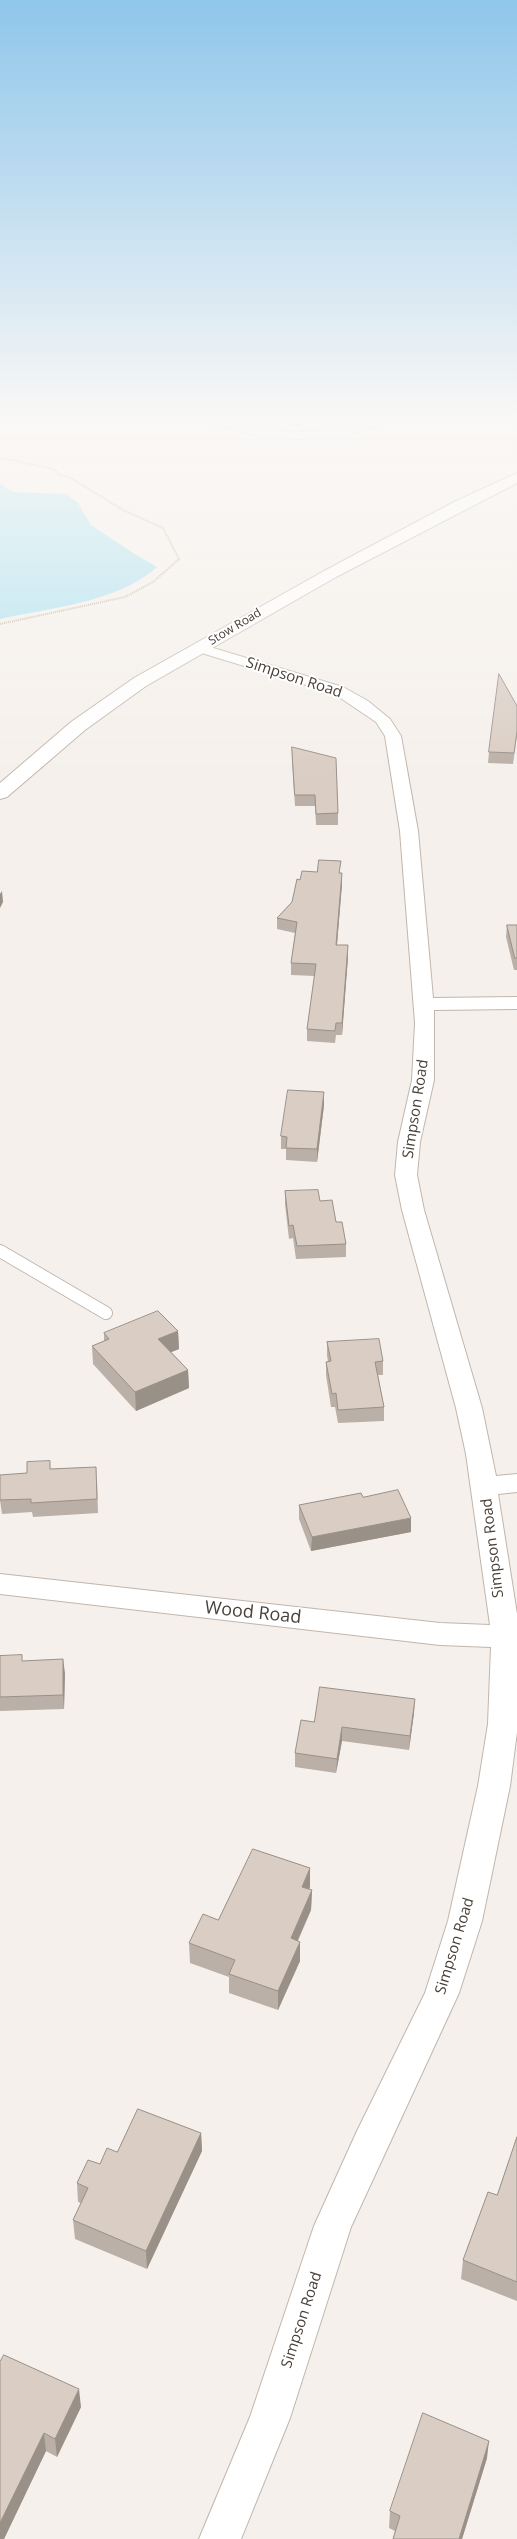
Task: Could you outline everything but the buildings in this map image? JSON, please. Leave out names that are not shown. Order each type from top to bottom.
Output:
[{"type":"street","name":"Stow Road","points":[[1,791],[104,706],[200,648],[394,539]]},
{"type":"street","name":"Simpson Road","points":[[200,648],[338,690],[362,704],[382,719],[393,736],[409,831],[424,1004],[426,1051],[418,1111],[409,1142],[406,1175],[416,1219],[469,1408],[485,1486],[500,1607],[506,1636],[503,1724],[494,1786],[482,1852],[462,1930],[442,1993],[409,2066],[370,2143],[333,2226],[270,2418],[220,2539]]},
{"type":"street","points":[[424,1004],[517,1003]]},
{"type":"street","points":[[485,1486],[517,1483]]},
{"type":"street","name":"Wood Road","points":[[0,1584],[440,1634],[506,1636]]},
{"type":"lane","points":[[0,1251],[106,1313]]},
{"type":"path","points":[[0,624],[125,597],[153,582],[179,559],[169,539]]},
{"type":"water","points":[[0,539],[113,539],[157,567],[123,589],[103,596],[62,607],[0,619]]}]
